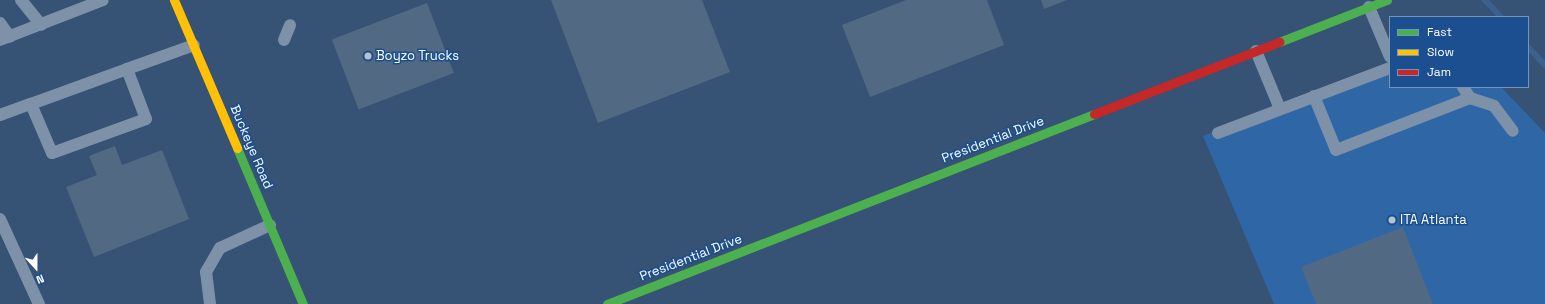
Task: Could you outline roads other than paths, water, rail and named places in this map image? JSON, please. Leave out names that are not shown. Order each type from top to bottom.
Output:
[{"type":"street","name":"Presidential Drive","points":[[607,304],[1388,0]]},
{"type":"street","name":"Buckeye Road","points":[[178,1],[194,44],[304,304]]},
{"type":"lane","points":[[21,0],[41,25]]},
{"type":"lane","points":[[0,23],[5,38],[41,25],[76,5],[103,0]]},
{"type":"lane","points":[[1369,7],[1389,55]]},
{"type":"lane","points":[[284,40],[290,25]]},
{"type":"lane","points":[[0,115],[194,44]]},
{"type":"lane","points":[[1256,51],[1280,109]]},
{"type":"lane","points":[[1218,133],[1389,68]]},
{"type":"lane","points":[[31,104],[52,153],[146,119],[127,69]]},
{"type":"lane","points":[[1465,88],[1470,98]]},
{"type":"lane","points":[[1314,96],[1336,150],[1470,98],[1494,106],[1513,131]]},
{"type":"lane","points":[[0,219],[39,304]]},
{"type":"lane","points":[[210,304],[206,272],[220,248],[270,225]]},
{"type":"waterway","points":[[1485,0],[1500,16]]},
{"type":"waterway","points":[[1529,48],[1545,65]]},
{"type":"place","name":"Boyzo Trucks","points":[[368,56]]},
{"type":"place","name":"ITA Atlanta","points":[[1392,220]]}]
